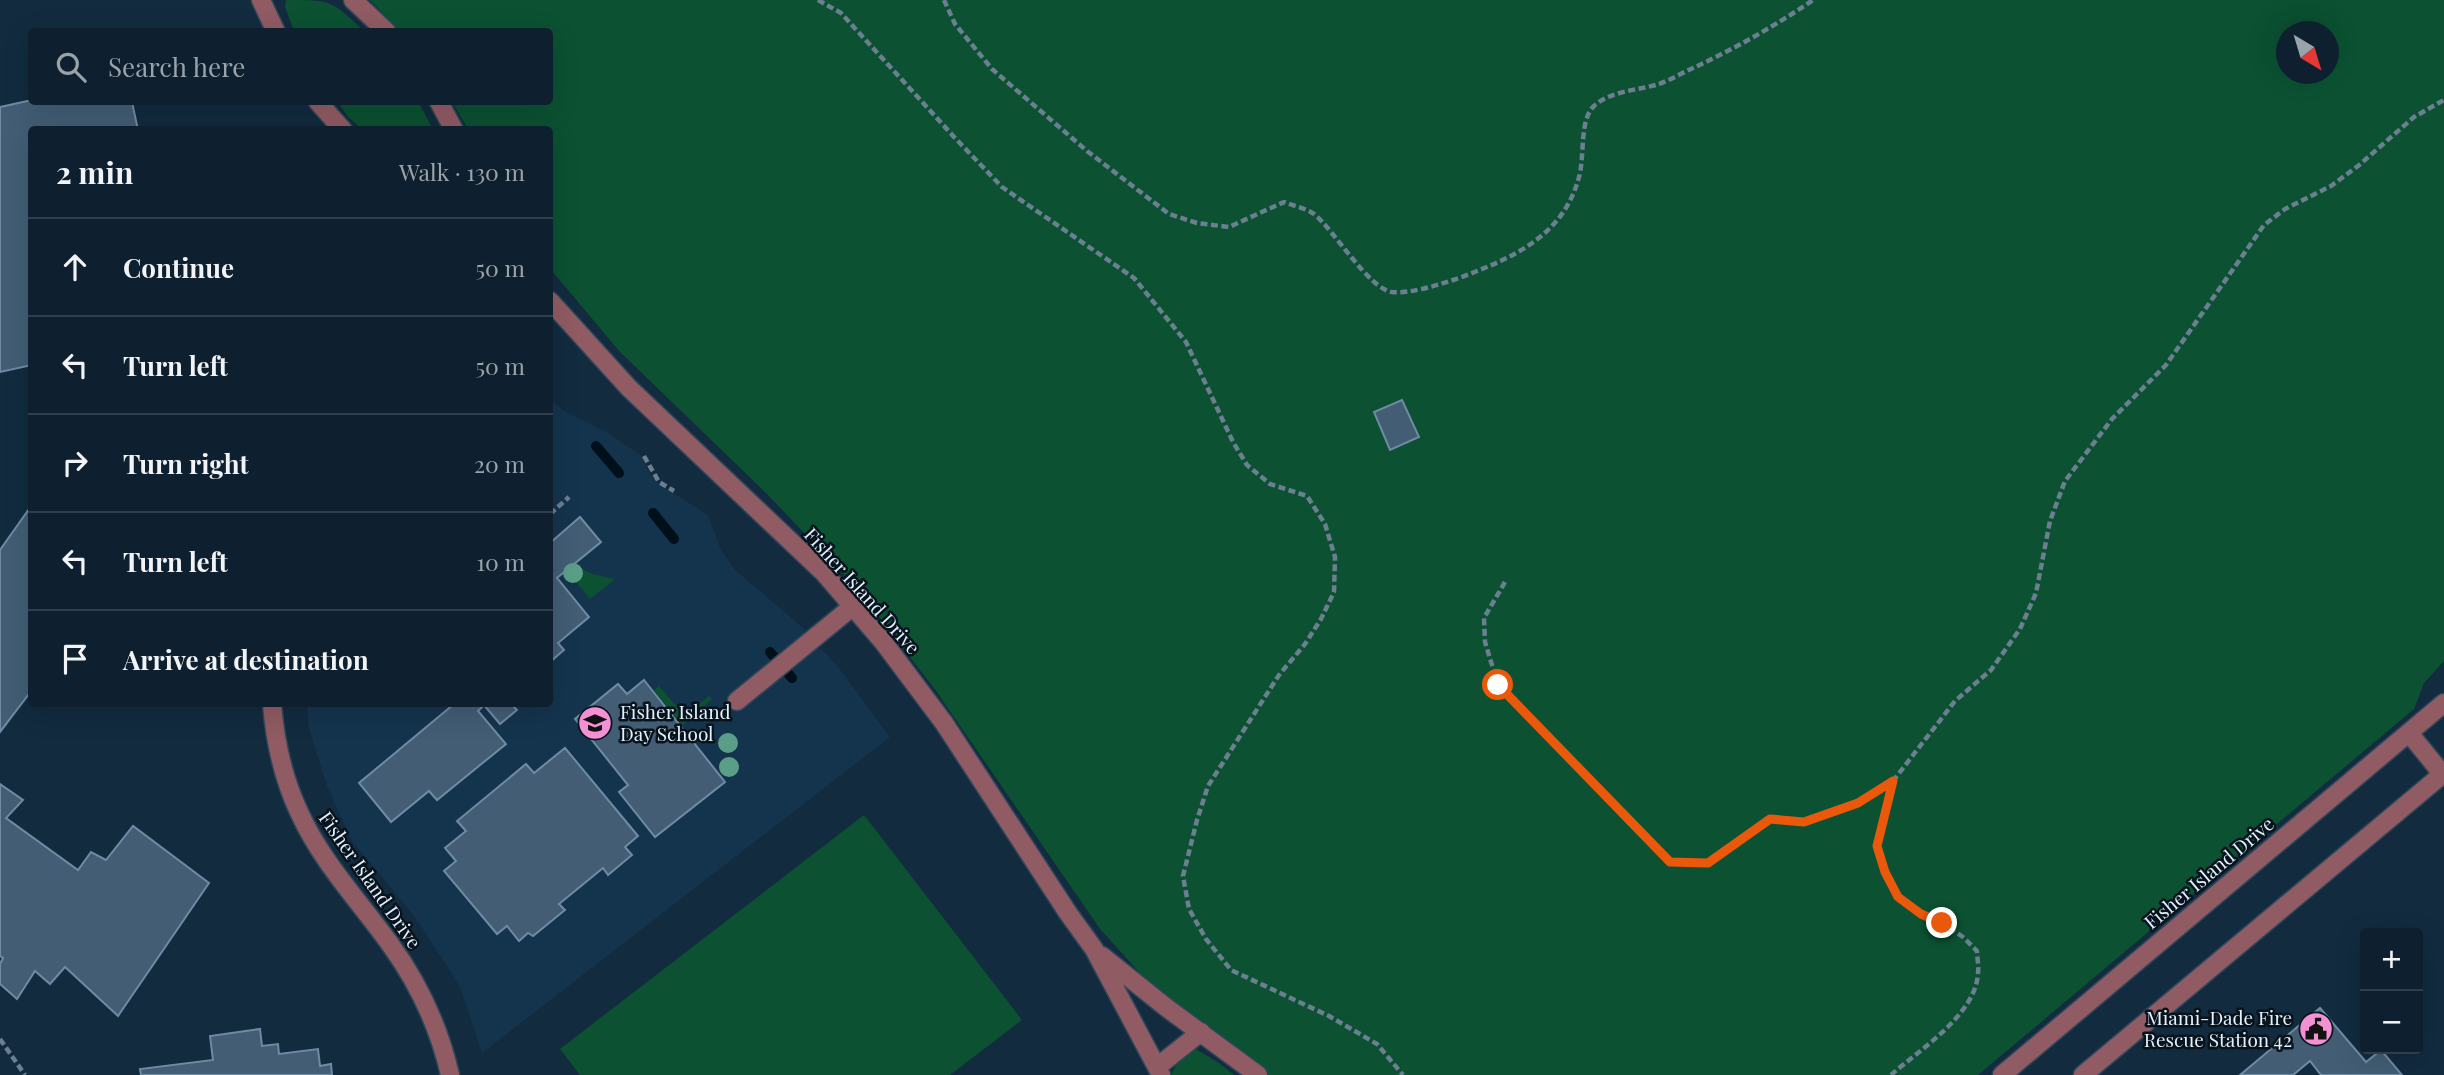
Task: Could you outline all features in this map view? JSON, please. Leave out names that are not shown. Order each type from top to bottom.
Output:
[{"type":"street","points":[[261,0],[274,28]]},
{"type":"street","points":[[353,0],[383,28]]},
{"type":"street","points":[[321,105],[339,126]]},
{"type":"street","points":[[441,105],[452,126]]},
{"type":"street","name":"Fisher Island Drive","points":[[553,304],[629,388],[824,573],[884,643],[937,714],[1094,949],[1159,1071]]},
{"type":"street","points":[[737,701],[852,607]]},
{"type":"street","name":"Fisher Island Drive","points":[[2002,1075],[2444,703]]},
{"type":"street","name":"Fisher Island Drive","points":[[272,707],[281,762],[299,813],[319,848],[390,943],[414,982],[435,1025],[450,1075]]},
{"type":"street","points":[[2083,1075],[2444,774],[2409,733]]},
{"type":"street","name":"Fisher Island Drive","points":[[1094,949],[1167,1008],[1258,1075]]},
{"type":"street","points":[[1159,1071],[1201,1032]]},
{"type":"path","points":[[818,0],[841,13],[1002,187],[1134,278],[1186,342],[1233,442],[1247,465],[1270,484],[1307,496],[1325,524],[1335,557],[1334,592],[1305,645],[1279,675],[1208,786],[1183,876],[1189,909],[1206,939],[1231,970],[1329,1016],[1377,1044],[1402,1075]]},
{"type":"path","points":[[944,0],[955,24],[992,69],[1087,151],[1169,214],[1197,223],[1229,227],[1284,202],[1312,213],[1371,280],[1390,292],[1434,287],[1517,254],[1546,232],[1569,205],[1584,155],[1583,125],[1594,106],[1625,90],[1659,84],[1727,52],[1812,0]]},
{"type":"path","points":[[1505,582],[1485,618],[1485,642],[1498,685],[1670,862],[1708,863],[1770,819],[1804,822],[1858,803],[1893,781],[1955,701],[1991,670],[2020,629],[2036,593],[2050,522],[2065,481],[2112,419],[2166,365],[2264,225],[2285,209],[2330,186],[2358,166],[2413,117],[2444,100]]},
{"type":"path","points":[[643,456],[659,482],[674,491]]},
{"type":"path","points":[[553,511],[569,497]]},
{"type":"path","points":[[1891,1075],[1944,1031],[1969,1000],[1979,975],[1977,951],[1963,937],[1921,914],[1898,897],[1885,872],[1877,846],[1893,781]]},
{"type":"path","points":[[0,1039],[25,1075]]},
{"type":"shaded area","name":"Fisher Island Day School","points":[[553,402],[564,411],[608,433],[642,456],[656,482],[708,515],[721,550],[735,570],[801,626],[839,668],[890,737],[482,1053],[462,992],[453,975],[414,916],[352,841],[327,786],[309,728],[307,707],[553,707]]},
{"type":"green space","points":[[286,0],[313,0],[330,4],[361,28],[293,28],[285,7]]},
{"type":"green space","points":[[370,0],[2444,0],[2444,661],[2424,683],[2414,709],[1978,1075],[1261,1075],[1147,981],[1100,929],[936,691],[854,585],[766,493],[620,352],[553,272],[553,126],[466,126],[454,105],[553,105],[553,28],[397,28]]},
{"type":"green space","points":[[340,105],[420,105],[431,126],[358,126]]},
{"type":"green space","points":[[571,559],[585,571],[615,579],[590,599],[562,565]]},
{"type":"green space","points":[[659,686],[685,716],[709,696],[712,699],[682,726],[654,690]]},
{"type":"green space","points":[[864,815],[1022,1020],[950,1075],[580,1075],[560,1049]]},
{"type":"green space","points":[[1196,1049],[1234,1075],[1171,1075],[1180,1057]]},
{"type":"building","points":[[28,101],[28,105],[133,105],[137,126],[28,126],[28,366],[0,372],[0,107]]},
{"type":"building","points":[[1402,400],[1419,437],[1390,450],[1374,412]]},
{"type":"building","points":[[28,510],[28,695],[0,732],[0,550]]},
{"type":"building","points":[[580,517],[601,542],[557,578],[589,617],[558,643],[564,650],[553,659],[553,540]]},
{"type":"building","points":[[644,680],[725,782],[655,837],[619,792],[628,785],[575,719],[618,684],[627,694]]},
{"type":"building","points":[[450,707],[482,707],[478,711],[506,744],[437,800],[429,791],[391,822],[359,783]]},
{"type":"building","points":[[486,707],[514,707],[517,710],[500,724]]},
{"type":"building","points":[[565,748],[638,836],[625,847],[632,855],[608,875],[603,868],[559,904],[565,910],[533,936],[528,933],[519,941],[507,926],[497,934],[444,871],[456,861],[445,848],[466,831],[457,821],[526,764],[534,773]]},
{"type":"building","points":[[0,784],[23,800],[6,818],[78,870],[91,852],[106,860],[133,826],[209,883],[118,1016],[65,967],[50,984],[35,971],[17,999],[0,984],[0,964],[3,958],[0,956]]},
{"type":"building","name":"Miami-Dade Fire Rescue Station 42","points":[[2320,1008],[2366,1062],[2376,1054],[2384,1054],[2402,1075],[2321,1075],[2310,1061],[2293,1075],[2240,1075]]},
{"type":"building","points":[[260,1029],[262,1046],[278,1044],[279,1054],[318,1049],[320,1066],[331,1064],[332,1075],[141,1075],[140,1069],[213,1060],[210,1036]]},
{"type":"waterway","points":[[596,446],[619,473]]},
{"type":"waterway","points":[[653,513],[674,539]]},
{"type":"waterway","points":[[770,652],[792,678]]},
{"type":"place","name":"Fisher Island Day School","points":[[595,723]]},
{"type":"place","name":"Miami-Dade Fire Rescue Station 42","points":[[2316,1029]]},
{"type":"route","points":[[1498,685],[1670,862],[1708,863],[1770,819],[1804,822],[1858,803],[1893,781],[1877,846],[1885,872],[1898,897],[1921,914],[1942,923]]}]
